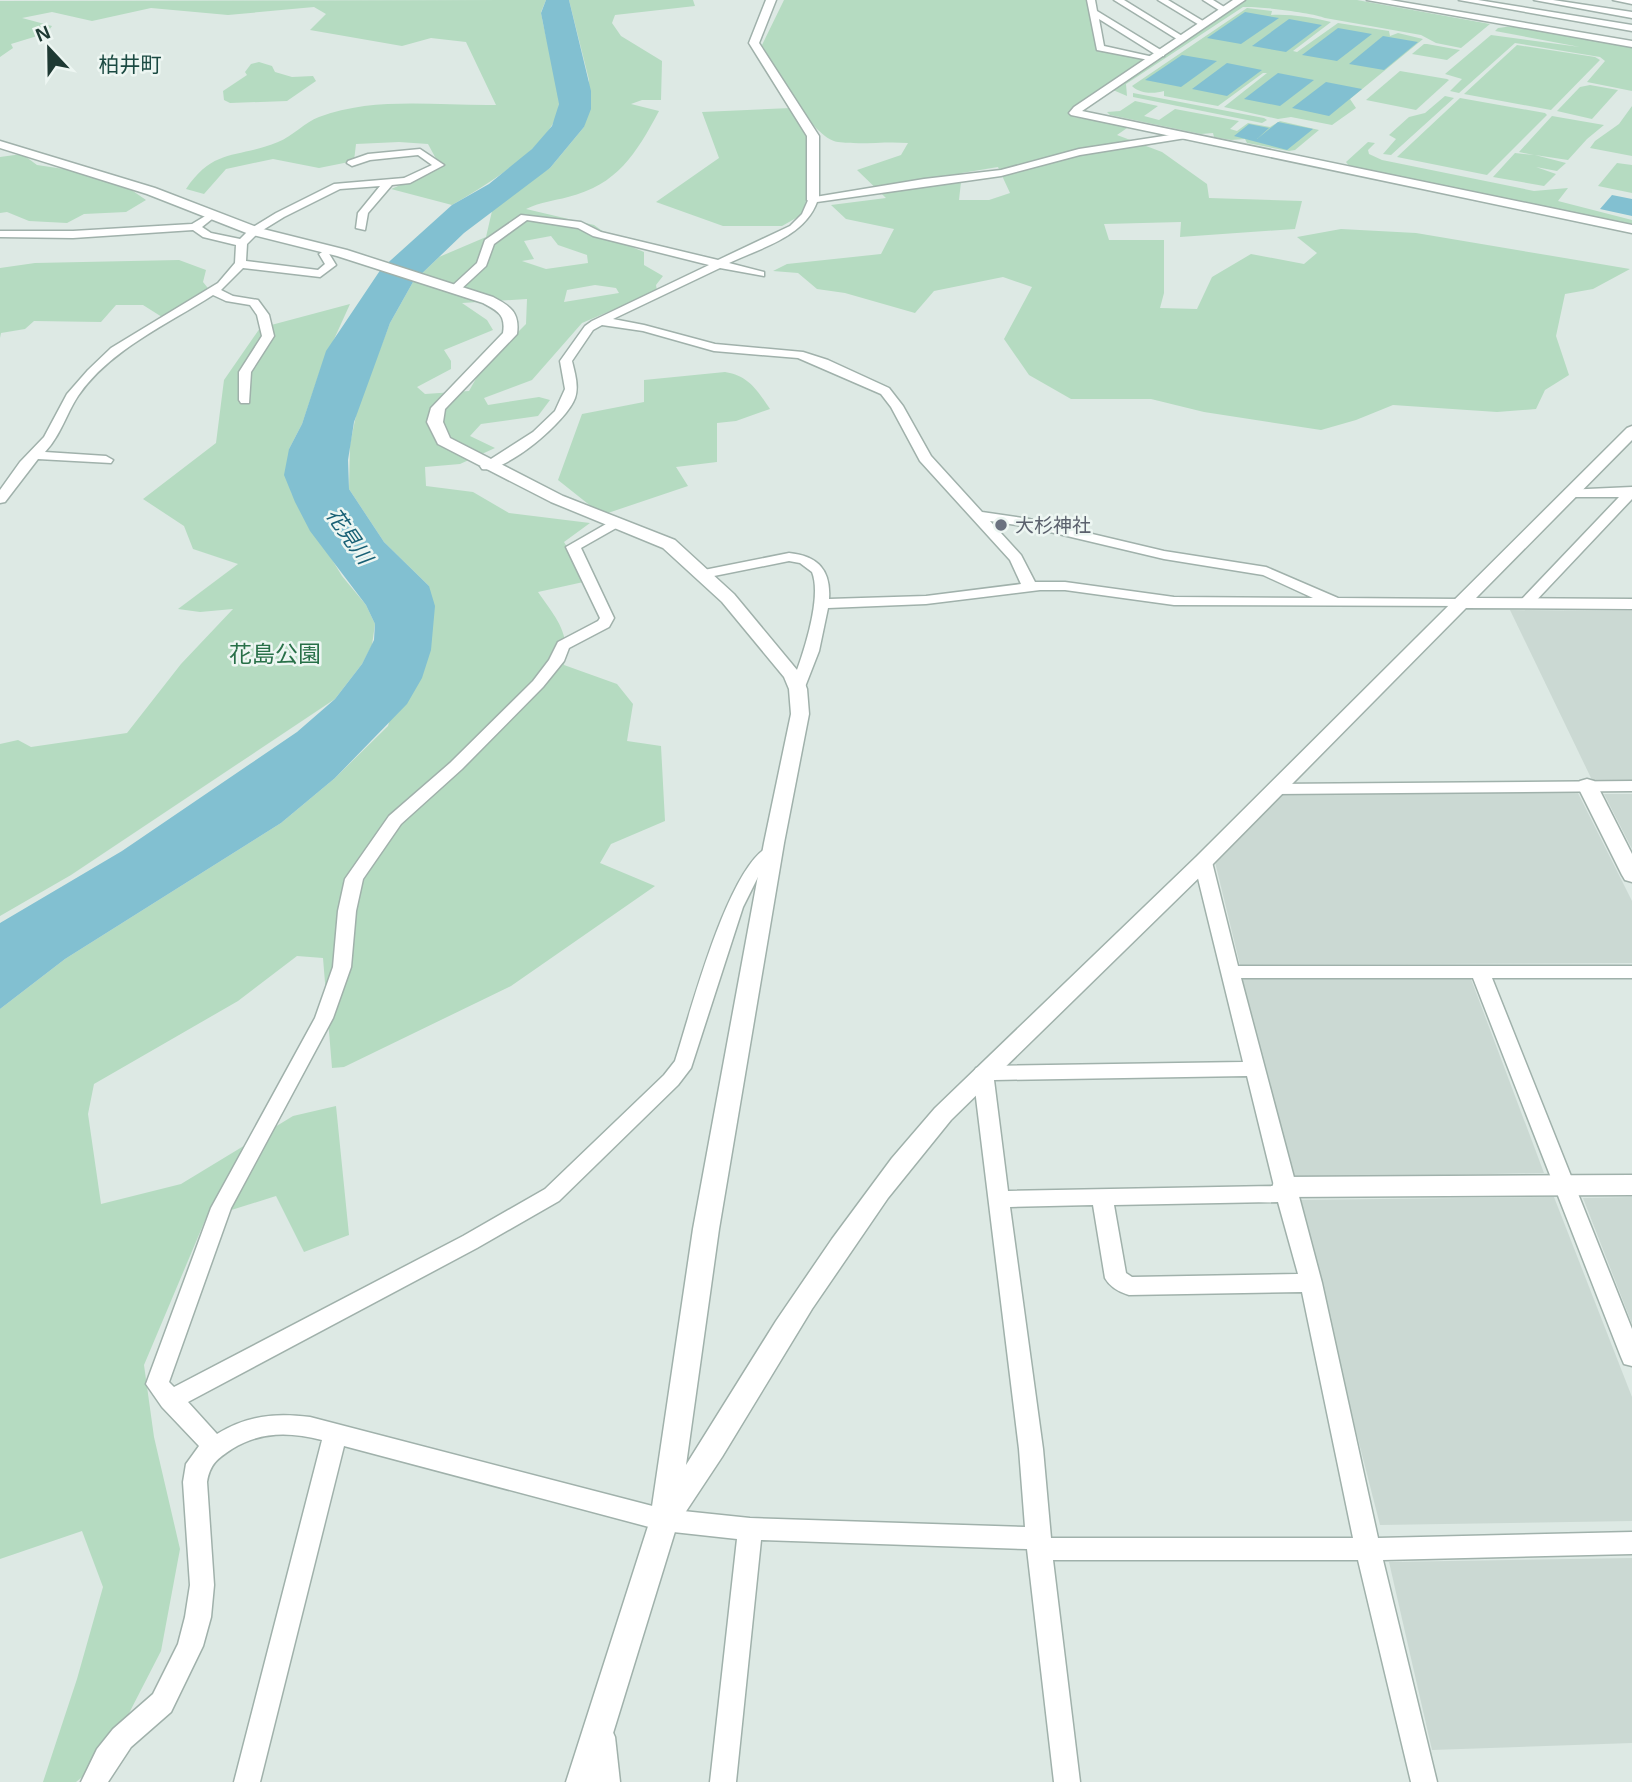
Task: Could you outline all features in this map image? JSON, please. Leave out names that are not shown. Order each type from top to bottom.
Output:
[{"type":"street","points":[[486,466],[519,449],[561,413],[568,402],[571,387],[566,361],[589,328],[794,228],[807,215],[813,200],[813,136],[754,43],[771,0]]},
{"type":"street","points":[[1091,0],[1100,48],[1157,56]]},
{"type":"street","points":[[1119,1],[1132,0]]},
{"type":"street","points":[[1162,0],[1204,24]]},
{"type":"street","points":[[1207,0],[1225,10]]},
{"type":"street","points":[[1240,0],[1075,113],[1632,229]]},
{"type":"street","points":[[1372,0],[1409,3],[1632,44]]},
{"type":"street","points":[[1463,0],[1632,28]]},
{"type":"street","points":[[1538,0],[1632,15]]},
{"type":"street","points":[[1617,0],[1632,2]]},
{"type":"street","points":[[1119,1],[1183,39]]},
{"type":"street","points":[[1534,28],[1563,2]]},
{"type":"street","points":[[1093,12],[1157,56]]},
{"type":"street","points":[[813,200],[1001,173],[1079,152],[1183,136]]},
{"type":"street","points":[[0,144],[151,191],[254,231],[342,253],[488,300],[507,310],[512,322],[510,334],[438,408],[435,422],[443,441],[486,466],[613,524],[669,544],[728,598],[793,676],[798,689],[800,715],[772,850],[706,1229],[664,1520],[582,1782]]},
{"type":"street","points":[[2,493],[50,439],[73,394],[115,351],[214,290],[240,264],[242,243],[254,231],[333,184],[406,181],[439,165],[421,152],[368,157],[352,163]]},
{"type":"street","points":[[361,228],[363,213],[389,182]]},
{"type":"street","points":[[195,227],[212,215]]},
{"type":"street","points":[[450,288],[482,264],[489,242],[525,217],[581,225],[597,234],[760,274]]},
{"type":"street","points":[[0,234],[59,236],[122,229],[195,227],[207,234],[242,243]]},
{"type":"street","points":[[240,264],[320,274],[331,265],[324,254]]},
{"type":"street","points":[[214,290],[230,299],[254,302],[263,316],[268,336],[245,372],[245,400]]},
{"type":"street","points":[[601,321],[644,328],[714,347],[799,355],[824,363],[885,391],[897,406],[925,458],[1016,558],[1030,587]]},
{"type":"street","points":[[664,1520],[697,1475],[786,1329],[911,1149],[983,1073],[1203,862],[1632,431]]},
{"type":"street","points":[[35,455],[106,460]]},
{"type":"street","points":[[1570,493],[1631,493]]},
{"type":"street","points":[[1525,604],[1631,493]]},
{"type":"street","points":[[978,515],[1029,523],[1164,555],[1266,571],[1335,603]]},
{"type":"street","points":[[214,1447],[157,1384],[221,1208],[324,1018],[342,967],[354,878],[396,820],[456,766],[538,684],[556,661],[563,645],[604,624],[607,618],[573,547],[613,524]]},
{"type":"street","points":[[704,574],[769,559],[802,558],[818,570],[822,580],[820,604],[808,667],[798,689]]},
{"type":"street","points":[[820,604],[926,600],[1030,587],[1090,587],[1174,601],[1632,604]]},
{"type":"street","points":[[1587,786],[1632,875]]},
{"type":"street","points":[[1275,789],[1632,786]]},
{"type":"street","points":[[170,1400],[355,1304],[552,1195],[671,1080],[684,1063],[734,907],[752,872],[772,850]]},
{"type":"street","points":[[1203,862],[1285,1191],[1311,1283],[1368,1549],[1424,1782]]},
{"type":"street","points":[[1232,972],[1632,972]]},
{"type":"street","points":[[1480,972],[1632,1357]]},
{"type":"street","points":[[983,1073],[1255,1069]]},
{"type":"street","points":[[983,1073],[1031,1449],[1039,1543],[1067,1782]]},
{"type":"street","points":[[999,1199],[1632,1185]]},
{"type":"street","points":[[1102,1196],[1116,1279],[1129,1286],[1311,1283]]},
{"type":"street","points":[[94,1782],[106,1758],[122,1738],[162,1703],[190,1646],[202,1585],[195,1482],[198,1464],[214,1447],[240,1432],[260,1425],[300,1426],[664,1520],[750,1529],[1039,1543],[1368,1549],[1632,1543]]},
{"type":"street","points":[[247,1782],[335,1435]]},
{"type":"street","points":[[723,1782],[750,1529]]},
{"type":"street","points":[[601,1723],[607,1782]]},
{"type":"shaded area","points":[[1510,610],[1632,611],[1632,780],[1592,780]]},
{"type":"shaded area","points":[[1577,791],[1632,901],[1632,963],[1240,965],[1215,862],[1284,794]]},
{"type":"shaded area","points":[[1604,794],[1632,794],[1632,849]]},
{"type":"shaded area","points":[[1237,979],[1471,979],[1544,1173],[1294,1178]]},
{"type":"shaded area","points":[[1554,1197],[1632,1397],[1632,1521],[1380,1525],[1297,1200]]},
{"type":"shaded area","points":[[1632,1197],[1632,1324],[1583,1198]]},
{"type":"shaded area","points":[[1632,1558],[1632,1743],[1432,1750],[1389,1562]]},
{"type":"green space","points":[[546,0],[541,12],[558,93],[559,103],[555,118],[546,134],[517,163],[452,205],[391,189],[441,168],[428,144],[399,142],[356,144],[354,161],[319,168],[273,159],[226,169],[204,194],[186,189],[206,166],[217,160],[278,142],[314,119],[340,110],[384,104],[496,105],[466,42],[431,38],[402,46],[310,30],[326,14],[314,7],[228,15],[151,8],[92,21],[52,12],[22,18],[52,26],[47,33],[11,44],[13,48],[0,57],[0,1]]},
{"type":"green space","points":[[569,0],[693,0],[695,6],[615,15],[612,23],[621,36],[662,61],[661,100],[642,100],[631,104],[659,111],[633,154],[600,185],[526,209],[594,225],[615,240],[644,252],[644,265],[663,276],[656,285],[657,291],[582,323],[532,380],[484,398],[488,405],[539,397],[550,400],[538,416],[481,424],[470,436],[495,448],[460,464],[425,467],[426,486],[473,492],[509,513],[590,523],[564,542],[588,581],[538,592],[564,635],[564,665],[617,684],[633,704],[627,741],[661,746],[665,821],[611,844],[600,863],[655,886],[511,986],[344,1067],[332,1068],[323,958],[297,956],[238,1001],[94,1084],[88,1114],[101,1204],[181,1184],[293,1116],[336,1106],[349,1235],[304,1252],[276,1196],[206,1218],[144,1365],[154,1437],[180,1549],[161,1651],[106,1758],[76,1782],[43,1782],[77,1679],[103,1587],[82,1531],[0,1559],[0,1009],[65,959],[281,823],[335,778],[388,726],[429,586],[384,542],[349,489],[350,444],[358,406],[390,323],[413,282],[439,257],[486,237],[492,211],[515,190],[550,168],[584,127],[589,80]],"holes":[[[551,236],[558,245],[587,255],[588,263],[546,269],[522,261],[534,259],[524,241]],[[595,285],[616,288],[619,293],[564,302],[567,290]],[[527,299],[526,324],[482,368],[469,391],[425,394],[417,387],[451,369],[451,361],[444,350],[493,330],[487,320],[462,303]]]},
{"type":"green space","points":[[784,0],[1088,0],[1097,48],[1147,58],[1070,111],[1073,117],[1130,126],[1117,135],[1162,152],[1207,184],[1209,198],[1302,201],[1295,229],[1180,237],[1181,222],[1104,224],[1109,240],[1164,240],[1164,293],[1160,308],[1197,309],[1212,277],[1251,254],[1304,264],[1317,253],[1297,237],[1341,229],[1416,233],[1630,269],[1593,289],[1565,294],[1556,336],[1569,375],[1545,390],[1536,409],[1497,412],[1393,405],[1321,430],[1204,412],[1151,399],[1071,399],[1029,375],[1004,339],[1032,287],[1003,277],[934,291],[915,313],[845,293],[817,289],[798,273],[773,271],[787,264],[881,254],[894,229],[846,219],[831,205],[886,198],[857,170],[901,155],[908,143],[847,143],[828,138],[795,101],[762,45]],"holes":[[[998,167],[1010,193],[989,200],[959,200],[962,173]]]},
{"type":"green space","points":[[1246,0],[1357,0],[1490,24],[1461,48],[1436,43],[1421,35],[1310,14],[1243,7],[1126,84],[1127,96],[1113,90]]},
{"type":"green space","points":[[1247,8],[1272,11],[1271,15],[1301,16],[1331,22],[1293,51],[1297,52],[1338,23],[1389,31],[1390,36],[1398,33],[1423,39],[1350,99],[1356,108],[1332,125],[1291,117],[1278,119],[1224,107],[1267,73],[1263,73],[1218,106],[1164,96],[1164,91],[1143,92],[1132,86]]},
{"type":"green space","points":[[1513,26],[1632,47],[1632,91],[1587,82],[1605,61],[1600,57],[1515,43],[1459,93],[1450,91],[1462,79],[1445,74],[1491,35],[1580,47],[1495,31]]},
{"type":"green space","points":[[1424,44],[1460,50],[1447,60],[1412,54]]},
{"type":"green space","points":[[1517,45],[1600,60],[1551,110],[1464,94]]},
{"type":"green space","points":[[259,62],[272,66],[275,72],[292,77],[313,76],[316,81],[287,101],[230,103],[224,100],[223,91],[247,75],[245,72],[251,64]]},
{"type":"green space","points":[[1400,71],[1449,80],[1416,110],[1366,100]]},
{"type":"green space","points":[[1590,85],[1618,90],[1592,119],[1557,111],[1580,87]]},
{"type":"green space","points":[[1133,93],[1267,120],[1262,123],[1133,97]]},
{"type":"green space","points":[[1445,96],[1454,98],[1391,155],[1383,154],[1396,139],[1389,135],[1409,117],[1425,113]]},
{"type":"green space","points":[[1460,98],[1547,115],[1487,175],[1397,157]]},
{"type":"green space","points":[[1135,101],[1158,106],[1144,116],[1159,120],[1175,109],[1239,121],[1230,129],[1237,131],[1248,123],[1270,127],[1280,121],[1319,130],[1295,150],[1289,151],[1247,143],[1245,139],[1214,137],[1213,133],[1201,134],[1110,115],[1107,112],[1120,111]]},
{"type":"green space","points":[[1632,106],[1632,156],[1590,148],[1595,141],[1619,124]]},
{"type":"green space","points":[[791,108],[811,140],[805,213],[782,226],[723,226],[656,202],[719,158],[702,112]]},
{"type":"green space","points":[[1552,116],[1604,125],[1568,160],[1535,155],[1566,163],[1557,171],[1536,167],[1556,174],[1544,186],[1493,177],[1515,153],[1534,155],[1519,152]]},
{"type":"green space","points":[[1368,142],[1375,143],[1368,150],[1369,154],[1382,160],[1534,191],[1568,188],[1558,201],[1632,220],[1632,227],[1350,167],[1346,162]]},
{"type":"green space","points":[[22,154],[37,165],[111,176],[146,200],[126,212],[84,214],[67,223],[29,221],[7,212],[0,213],[0,157]]},
{"type":"green space","points":[[1617,163],[1632,165],[1632,193],[1598,186]]},
{"type":"green space","points":[[179,260],[206,270],[203,282],[211,292],[182,304],[162,317],[143,305],[116,305],[101,322],[34,321],[25,329],[1,333],[0,338],[0,268],[35,263]]},
{"type":"green space","name":"花島公園","points":[[350,304],[321,368],[302,424],[289,449],[291,492],[342,576],[366,605],[375,624],[372,645],[362,664],[335,699],[71,875],[0,916],[0,744],[18,740],[31,747],[127,733],[181,664],[233,609],[200,612],[178,609],[238,564],[193,549],[184,526],[143,499],[216,443],[224,380],[260,328]]},
{"type":"green space","points":[[725,372],[746,380],[770,409],[736,421],[717,423],[717,462],[676,467],[688,486],[602,515],[558,480],[582,414],[644,402],[644,380]]},
{"type":"water","name":"花見川","points":[[546,0],[569,0],[591,91],[591,109],[584,127],[550,168],[464,233],[413,282],[390,323],[354,422],[348,460],[349,489],[384,542],[429,586],[435,606],[431,650],[422,678],[407,704],[335,778],[281,823],[65,959],[0,1009],[0,923],[122,851],[297,732],[335,699],[362,664],[374,640],[375,624],[366,605],[310,531],[295,502],[284,475],[289,449],[302,424],[326,351],[381,269],[452,205],[489,184],[532,149],[552,126],[559,104],[541,13]]},
{"type":"water","points":[[1245,12],[1279,18],[1241,44],[1207,38]]},
{"type":"water","points":[[1289,19],[1322,25],[1286,52],[1252,46]]},
{"type":"water","points":[[1338,28],[1372,34],[1337,61],[1302,55]]},
{"type":"water","points":[[1383,36],[1418,42],[1384,70],[1349,64]]},
{"type":"water","points":[[1182,55],[1217,61],[1181,87],[1145,80]]},
{"type":"water","points":[[1227,63],[1262,70],[1227,96],[1192,89]]},
{"type":"water","points":[[1278,73],[1314,80],[1280,106],[1244,99]]},
{"type":"water","points":[[1326,82],[1362,89],[1329,116],[1292,108]]},
{"type":"water","points":[[1278,122],[1313,129],[1287,150],[1234,136],[1249,124],[1269,128],[1257,139]]},
{"type":"water","points":[[1612,195],[1632,199],[1632,216],[1600,209]]},
{"type":"place","name":"大杉神社","points":[[1001,525]]},
{"type":"district","name":"柏井町","points":[[130,65]]}]
